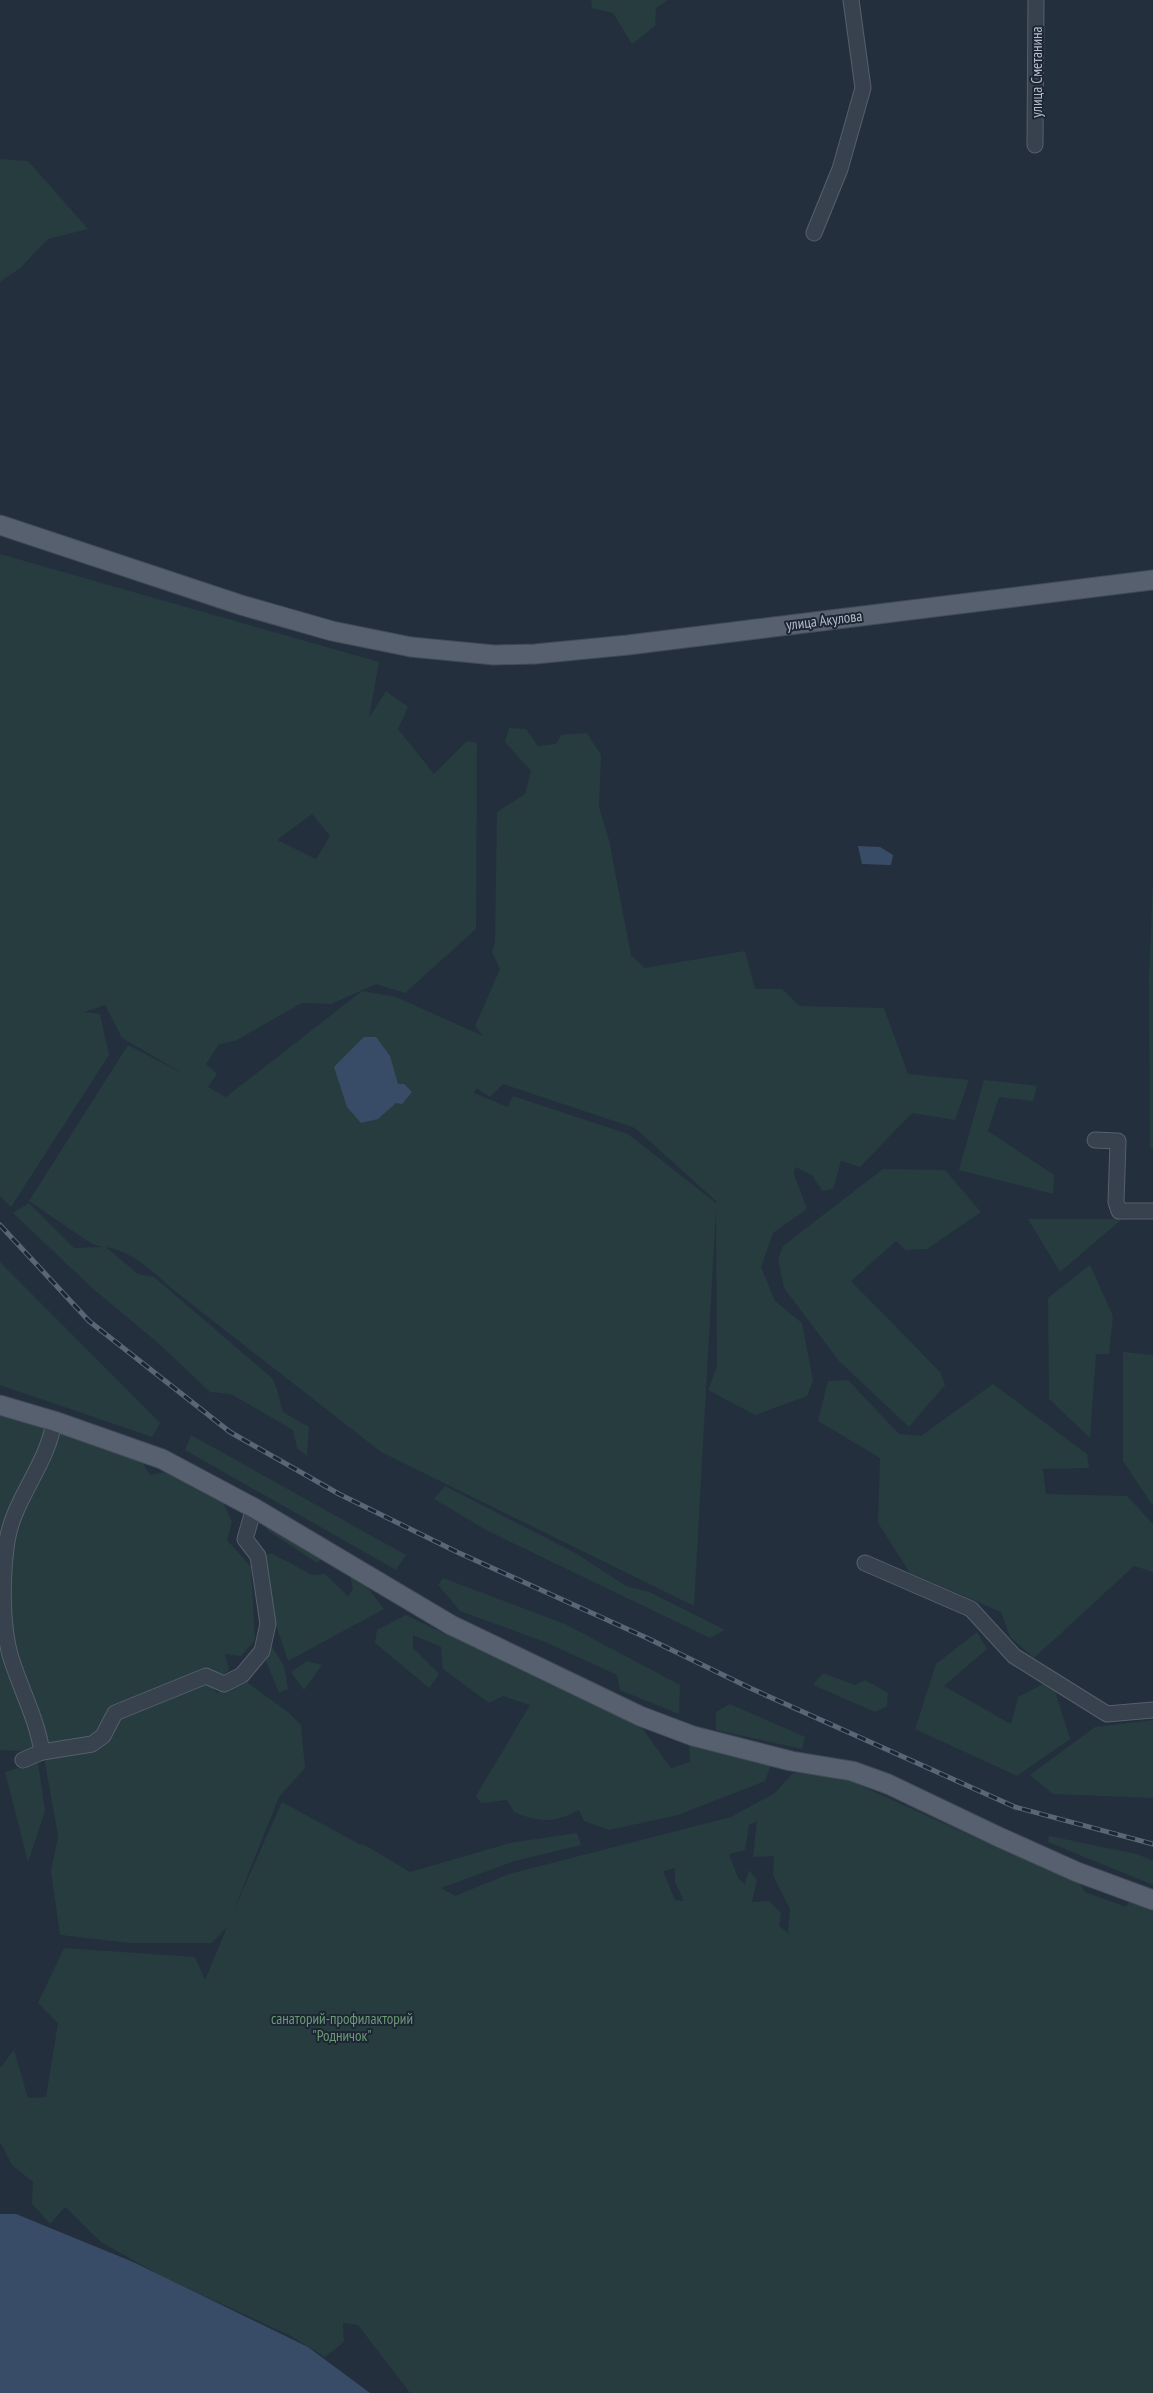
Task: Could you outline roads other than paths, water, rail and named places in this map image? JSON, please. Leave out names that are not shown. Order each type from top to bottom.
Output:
[{"type":"main road","name":"улица Акулова","points":[[0,525],[241,605],[332,631],[411,647],[494,655],[535,654],[628,645],[1153,580]]},
{"type":"main road","points":[[0,1405],[54,1421],[162,1459],[254,1508],[451,1625],[640,1716],[702,1739],[791,1762],[852,1771],[888,1784],[1069,1868],[1153,1900]]},
{"type":"street","points":[[814,232],[840,169],[863,88],[851,0]]},
{"type":"street","name":"улица Сметанина","points":[[1036,0],[1036,144]]},
{"type":"street","points":[[1095,1140],[1118,1141],[1116,1202],[1119,1211],[1153,1212]]},
{"type":"street","points":[[42,1752],[37,1729],[11,1657],[5,1619],[4,1586],[7,1540],[19,1507],[52,1438],[54,1421]]},
{"type":"street","points":[[23,1760],[42,1752],[92,1744],[103,1736],[115,1713],[206,1676],[224,1684],[242,1674],[262,1651],[268,1624],[258,1556],[245,1540],[254,1508]]},
{"type":"street","points":[[864,1563],[971,1610],[1014,1656],[1107,1714],[1153,1710]]},
{"type":"water","points":[[858,846],[880,847],[893,855],[891,865],[862,864]]},
{"type":"water","points":[[364,1037],[376,1037],[390,1056],[398,1084],[404,1084],[412,1092],[402,1104],[396,1103],[378,1119],[361,1123],[347,1107],[334,1067]]},
{"type":"water","points":[[0,2214],[16,2214],[133,2262],[308,2347],[370,2393],[0,2393]]},
{"type":"railway","points":[[0,1225],[89,1321],[230,1432],[339,1494],[457,1552],[647,1638],[750,1688],[1015,1807],[1153,1844]]},
{"type":"park label","name":"санаторий-профилакторий \"Родничок\"","points":[[342,2026]]}]
